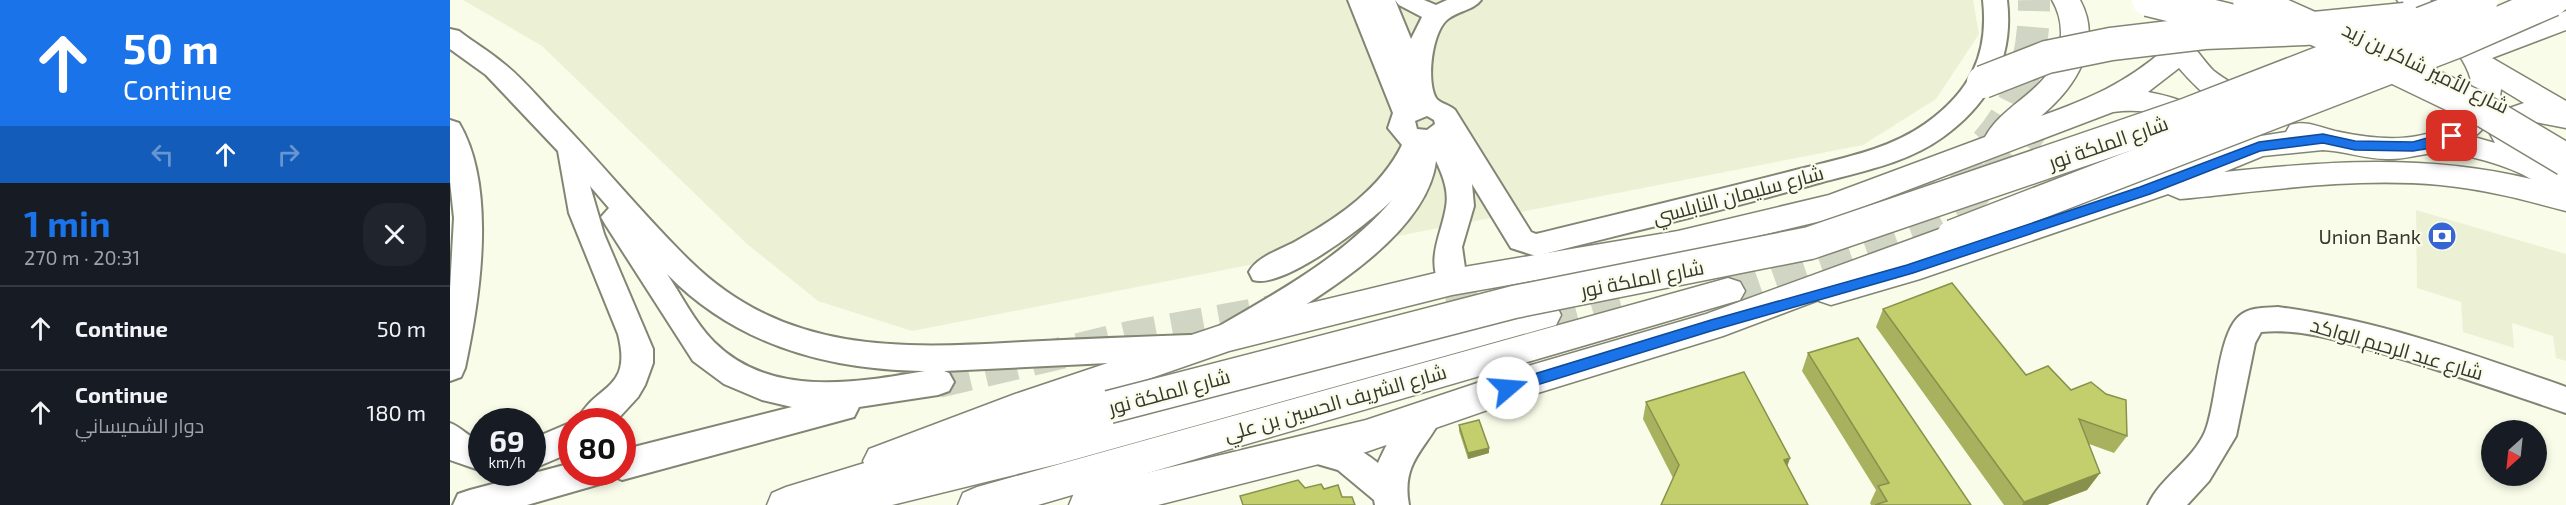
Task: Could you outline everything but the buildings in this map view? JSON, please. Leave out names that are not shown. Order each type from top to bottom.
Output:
[{"type":"main road","points":[[1988,150],[2007,129],[2048,95],[2068,71],[2076,35],[2066,0]]},
{"type":"main road","points":[[2148,0],[2268,29]]},
{"type":"main road","points":[[2167,0],[2166,16],[2170,34],[2180,52],[2198,73],[2222,93],[2252,111],[2323,139],[2385,148],[2438,142],[2487,151],[2530,164],[2566,185]]},
{"type":"main road","name":"شارع الأمير شاكر بن زيد","points":[[2249,0],[2479,108],[2566,160]]},
{"type":"main road","name":"شارع الأمير شاكر بن زيد","points":[[2283,0],[2438,70],[2566,138]]},
{"type":"main road","points":[[2411,0],[2446,24],[2476,59],[2566,116]]},
{"type":"main road","name":"شارع الملكة نور","points":[[786,505],[1001,437],[1305,354],[1514,302],[1670,273],[1810,243],[2185,115],[2482,0]]},
{"type":"main road","points":[[2489,0],[2514,10],[2566,19]]},
{"type":"main road","name":"شارع الملكة نور","points":[[1088,505],[1366,436],[1711,326],[1953,236],[2456,42],[2552,0]]},
{"type":"main road","points":[[1983,82],[2047,57],[2077,50],[2205,33],[2337,26],[2448,14]]},
{"type":"main road","points":[[2476,59],[2566,19]]},
{"type":"main road","points":[[769,505],[1015,410],[1227,337],[1452,282],[1678,243],[1834,206],[1988,150],[2109,102],[2146,80],[2180,52]]},
{"type":"main road","points":[[2438,142],[2466,129],[2482,111],[2487,88],[2476,59]]},
{"type":"main road","points":[[2109,102],[2127,100],[2150,102],[2170,108],[2194,121],[2205,138],[2206,150],[2204,162],[2191,172]]},
{"type":"main road","points":[[2530,164],[2509,143],[2503,130],[2506,120],[2516,113],[2531,111],[2566,116]]},
{"type":"main road","points":[[1711,326],[1908,270],[2145,190],[2259,146],[2323,139]]},
{"type":"main road","points":[[2145,190],[2306,175],[2404,173],[2483,180],[2566,199]]},
{"type":"main road","name":"شارع الشريف الحسين بن علي","points":[[977,505],[1728,291]]},
{"type":"main road","name":"شارع الشريف الحسين بن علي","points":[[820,505],[1058,448],[1544,315]]},
{"type":"street","points":[[1227,337],[1336,269],[1379,234],[1418,182],[1433,136],[1445,115],[1417,102],[1360,0]]},
{"type":"street","points":[[1383,0],[1417,102]]},
{"type":"street","points":[[1407,0],[1424,10],[1437,13],[1468,0]]},
{"type":"street","name":"شارع سليمان النابلسي","points":[[1433,136],[1521,240],[1536,245],[1734,197],[1882,155],[1932,132],[1966,103],[1983,82],[1996,41],[1995,0]]},
{"type":"street","points":[[1433,136],[1405,134],[1401,128],[1417,102],[1423,38],[1437,13]]},
{"type":"street","points":[[450,37],[495,69],[571,147],[675,264],[703,290],[735,314],[774,334],[819,349],[869,358],[922,360],[1195,347]]},
{"type":"street","points":[[450,129],[460,157],[468,193],[469,253],[457,302],[450,368]]},
{"type":"street","points":[[1263,272],[1311,248],[1369,205],[1433,136]]},
{"type":"street","points":[[1433,136],[1458,178],[1460,206],[1448,247],[1452,282]]},
{"type":"street","points":[[571,147],[693,338],[710,357],[725,368],[773,390],[811,397],[860,396],[938,382],[636,461]]},
{"type":"street","points":[[571,147],[572,167],[580,208],[625,317],[634,332],[639,350],[638,369],[631,384],[608,408]]},
{"type":"street","name":"شارع عبد الرحيم الواكد","points":[[2165,505],[2197,471],[2220,436],[2240,343],[2245,331],[2256,321],[2277,318],[2319,323],[2501,377],[2566,400]]},
{"type":"street","points":[[1390,498],[1395,458],[1427,415]]},
{"type":"street","points":[[450,437],[462,450],[468,452]]},
{"type":"street","points":[[1312,449],[1347,458],[1390,498]]},
{"type":"street","points":[[470,505],[558,482]]},
{"type":"shaded area","points":[[463,0],[1973,0],[1979,34],[1936,99],[1863,145],[912,331],[818,301],[747,244],[542,46]]},
{"type":"shaded area","points":[[2416,210],[2566,254],[2566,361],[2556,358],[2553,336],[2512,323],[2514,348],[2463,332],[2461,302],[2417,288]]},
{"type":"tunnel","points":[[1909,200],[1939,183],[1965,164],[2004,120],[2027,66],[2034,0]]},
{"type":"tunnel","points":[[1728,291],[1938,217],[1971,195],[2000,170],[2024,141],[2045,108]]},
{"type":"tunnel","points":[[1445,292],[1555,281]]},
{"type":"tunnel","points":[[1544,315],[1618,294]]},
{"type":"tunnel","points":[[938,382],[1129,337],[1278,310]]},
{"type":"place","name":"Union Bank","points":[[2442,236]]},
{"type":"route","points":[[1508,388],[1711,326],[1908,270],[2145,190],[2259,146],[2323,139],[2385,148],[2413,147],[2438,142],[2452,136]]}]
